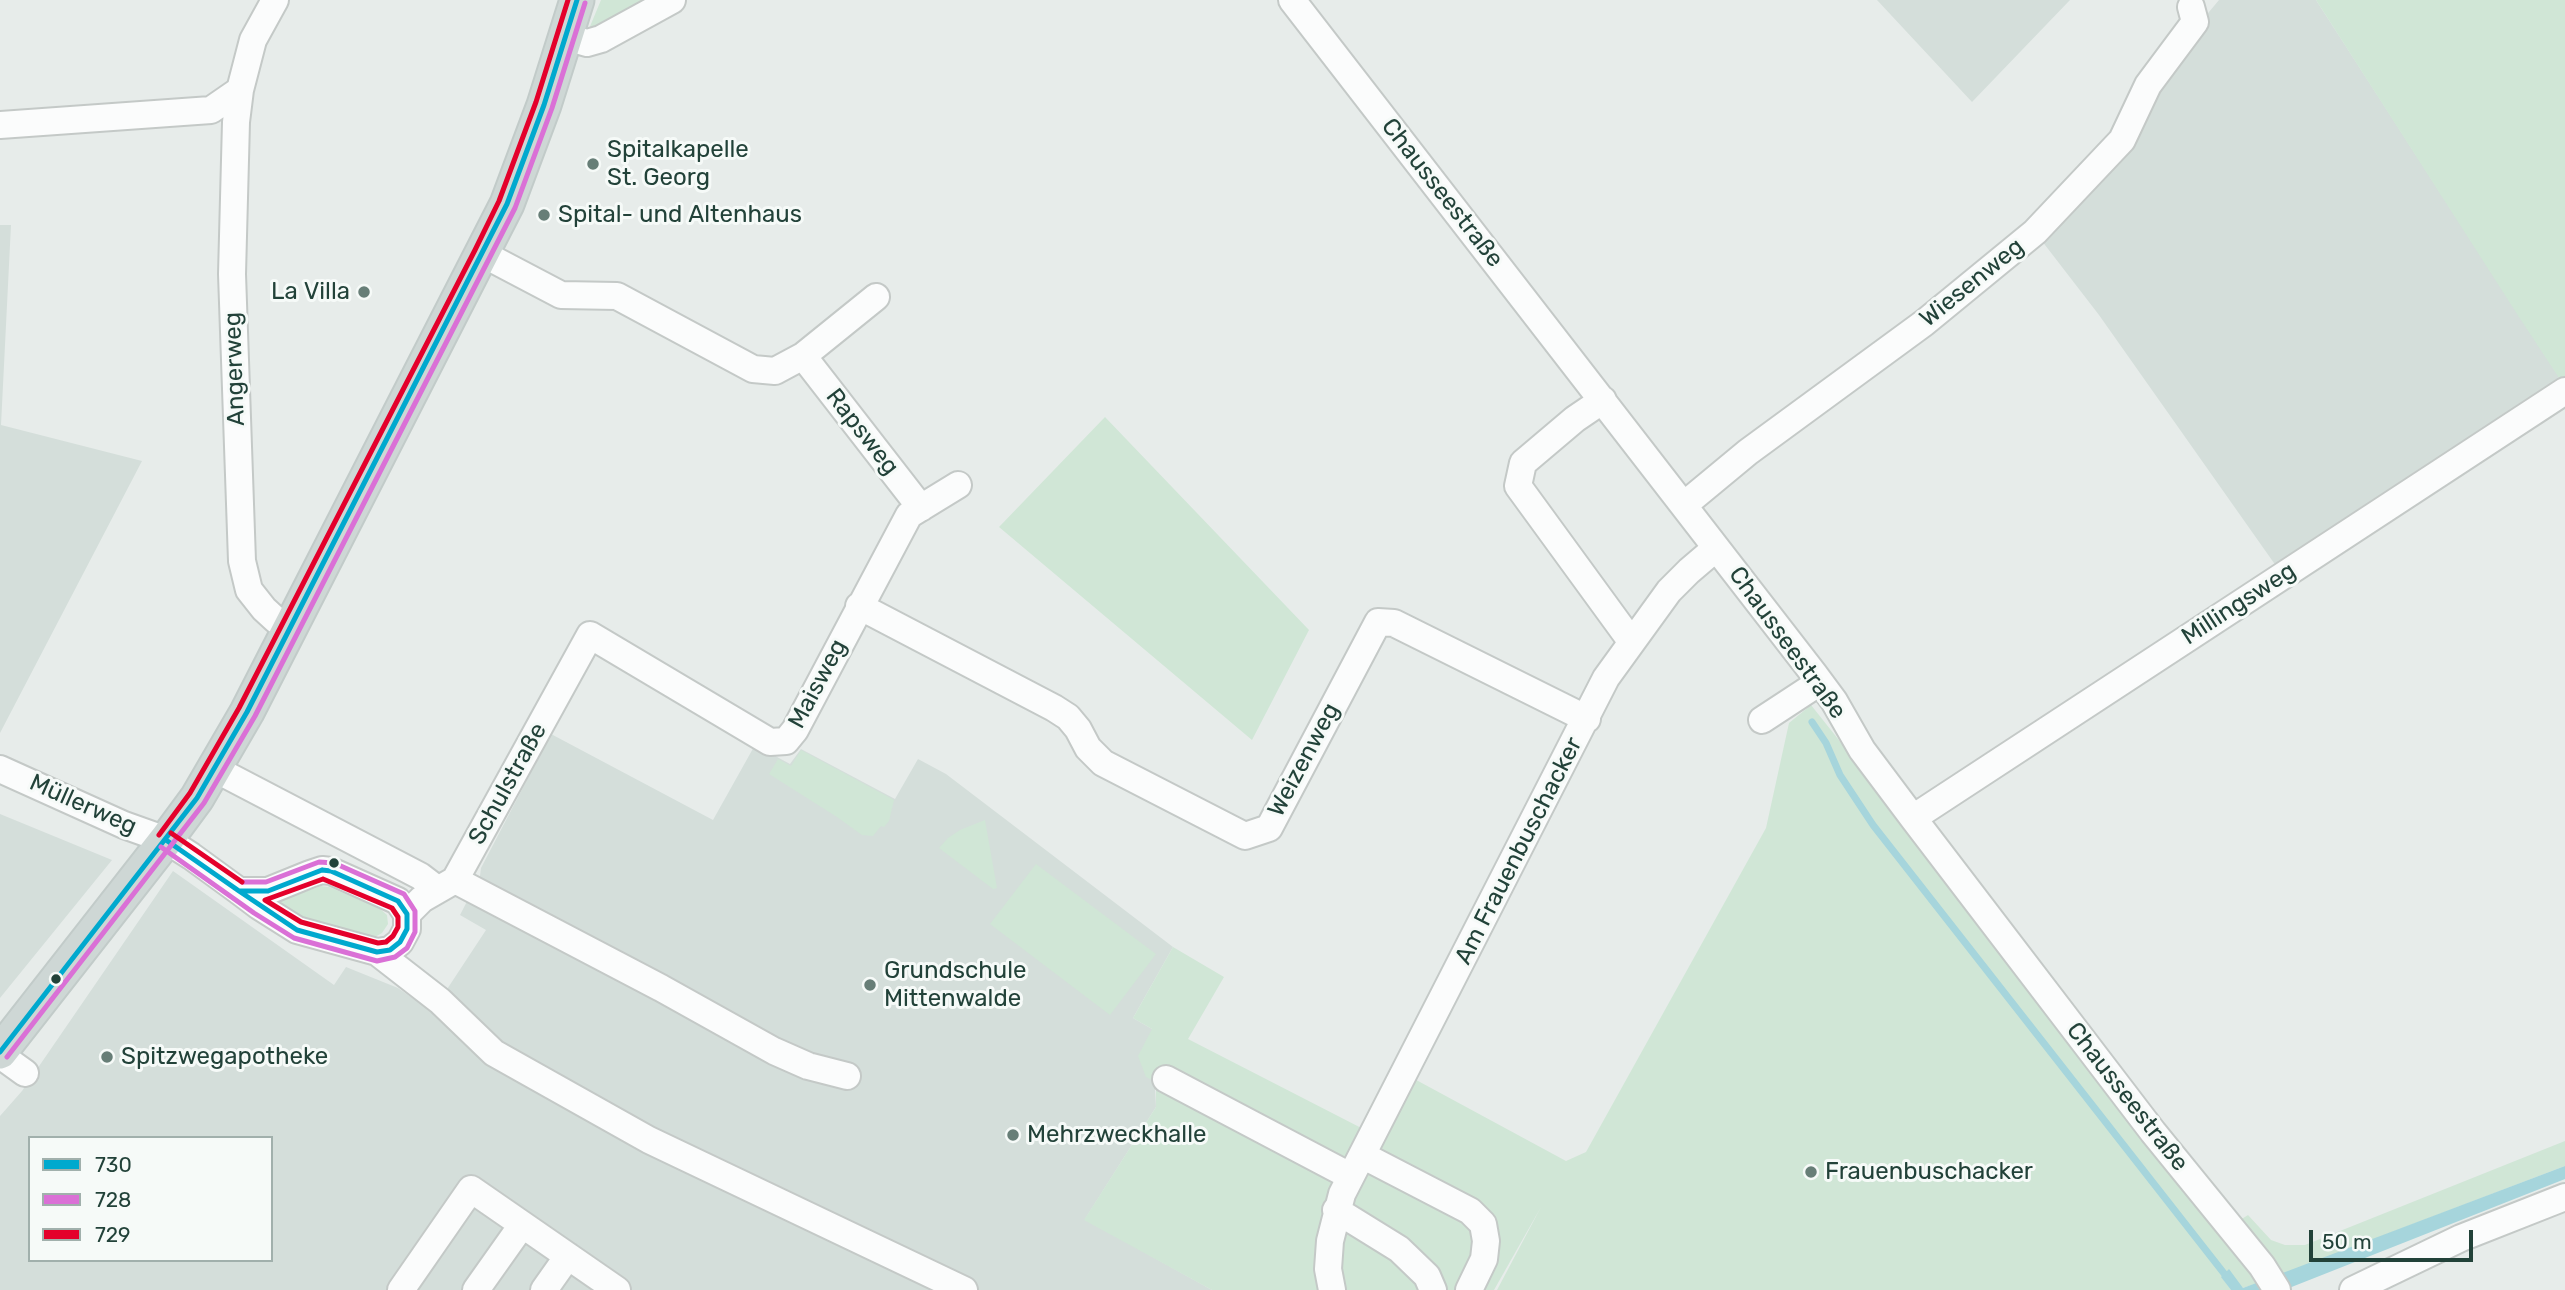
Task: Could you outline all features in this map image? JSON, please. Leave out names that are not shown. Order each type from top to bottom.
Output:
[{"type":"main road","points":[[0,1054],[166,840],[215,768],[291,628],[507,204],[544,105],[577,0]]},
{"type":"street","name":"Angerweg","points":[[275,0],[253,40],[240,90],[236,122],[232,274],[242,561],[249,590],[276,620],[291,628]]},
{"type":"street","points":[[566,37],[587,43],[601,39],[672,0]]},
{"type":"street","name":"Chausseestraße","points":[[1293,0],[1820,682],[1862,750],[1913,818],[2153,1132],[2262,1266],[2277,1290]]},
{"type":"street","name":"Wiesenweg","points":[[1684,505],[1748,453],[1924,323],[2035,232],[2122,140],[2148,85],[2195,22],[2190,7]]},
{"type":"street","points":[[0,125],[211,110],[240,90]]},
{"type":"street","points":[[483,254],[561,295],[617,296],[753,369],[775,371],[803,356],[876,297]]},
{"type":"street","name":"Rapsweg","points":[[803,356],[920,508]]},
{"type":"street","name":"Millingsweg","points":[[1913,818],[2565,391]]},
{"type":"street","points":[[1603,400],[1575,419],[1523,463],[1518,486],[1631,641]]},
{"type":"street","name":"Maisweg","points":[[590,635],[770,742],[786,741],[795,730],[909,515],[958,485]]},
{"type":"street","name":"Am Frauenbuschacker","points":[[1332,1290],[1328,1269],[1336,1210],[1356,1165],[1606,678],[1669,591],[1716,548]]},
{"type":"street","name":"Weizenweg","points":[[859,606],[1054,708],[1068,717],[1088,748],[1103,763],[1245,836],[1269,828],[1378,622],[1394,623],[1587,719]]},
{"type":"street","name":"Schulstraße","points":[[407,914],[422,899],[446,885],[590,635]]},
{"type":"street","points":[[1762,720],[1820,682]]},
{"type":"street","points":[[215,768],[420,876],[446,885],[661,988],[774,1051],[808,1066],[846,1076]]},
{"type":"street","name":"Müllerweg","points":[[0,769],[124,825],[166,840]]},
{"type":"street","points":[[166,840],[297,930],[377,952],[439,1001],[494,1053],[649,1140],[964,1290]]},
{"type":"street","points":[[239,891],[268,891],[322,870],[331,871],[398,901],[407,914],[407,929],[400,942],[390,950],[377,952]]},
{"type":"street","points":[[0,1054],[25,1073]]},
{"type":"street","points":[[1166,1079],[1356,1165],[1470,1211],[1483,1224],[1486,1241],[1484,1259],[1469,1290]]},
{"type":"street","points":[[401,1290],[471,1189],[616,1290]]},
{"type":"street","points":[[2353,1290],[2461,1238],[2565,1198]]},
{"type":"street","points":[[1336,1210],[1399,1249],[1427,1276],[1433,1290]]},
{"type":"street","points":[[475,1290],[522,1225]]},
{"type":"street","points":[[544,1290],[568,1256]]},
{"type":"shaded area","points":[[1877,0],[2070,0],[1972,102]]},
{"type":"shaded area","points":[[2219,0],[2316,0],[2565,386],[2281,573],[2099,315],[2035,232],[2148,85]]},
{"type":"shaded area","points":[[0,225],[11,225],[1,425],[142,461],[0,733]]},
{"type":"shaded area","points":[[551,734],[713,820],[755,745],[790,764],[801,749],[895,799],[918,759],[946,774],[1173,947],[1133,1018],[1152,1029],[1156,1107],[1085,1219],[1212,1290],[0,1290],[0,1116],[22,1091],[173,871],[334,985],[346,967],[398,988],[432,1012],[486,930],[460,915],[480,876],[481,868]]},
{"type":"shaded area","points":[[0,814],[112,860],[0,998]]},
{"type":"green space","points":[[601,0],[657,0],[586,36]]},
{"type":"green space","points":[[2316,0],[2565,0],[2565,387],[2519,317]]},
{"type":"green space","points":[[1105,417],[1309,630],[1252,740],[999,527]]},
{"type":"green space","points":[[1811,705],[1958,890],[2091,1073],[2260,1282],[2243,1288],[2222,1277],[2231,1290],[1497,1290],[1541,1207],[1494,1290],[1212,1290],[1084,1220],[1156,1107],[1156,1082],[1146,1077],[1138,1056],[1152,1029],[1133,1018],[1173,947],[1224,977],[1188,1039],[1373,1134],[1407,1075],[1566,1161],[1586,1152],[1766,828],[1789,723]]},
{"type":"green space","points":[[801,750],[894,800],[889,821],[884,827],[881,826],[873,836],[862,835],[769,774],[778,759],[791,766]]},
{"type":"green space","points":[[985,820],[997,888],[993,889],[939,848],[960,830]]},
{"type":"green space","points":[[1036,864],[1156,954],[1110,1015],[990,924]]},
{"type":"green space","points":[[321,886],[379,908],[387,915],[388,924],[382,933],[375,937],[301,922],[277,902]]},
{"type":"green space","points":[[2565,1141],[2565,1166],[2280,1275],[2237,1222],[2248,1215],[2271,1240],[2285,1245],[2305,1245]]},
{"type":"water","points":[[2565,1166],[2565,1179],[2284,1290],[2231,1290],[2221,1277],[2229,1269],[2243,1288]]},
{"type":"waterway","points":[[1812,722],[1826,743],[1840,775],[1873,825],[2237,1290]]},
{"type":"transit line","name":"729","points":[[159,835],[190,793],[239,708],[475,250],[499,201],[536,102],[568,0]]},
{"type":"transit line","name":"730","points":[[0,1052],[197,798],[247,712],[507,204],[544,105],[577,0]]},
{"type":"transit line","name":"728","points":[[7,1057],[204,803],[255,716],[515,208],[552,108],[585,3]]},
{"type":"transit line","name":"729","points":[[171,833],[242,882]]},
{"type":"transit line","name":"730","points":[[166,840],[239,891]]},
{"type":"transit line","name":"728","points":[[161,847],[294,938],[377,961],[395,957],[407,948],[415,932],[415,911],[404,894],[334,863],[319,862],[266,882],[242,882]]},
{"type":"transit line","name":"730","points":[[322,870],[331,871],[398,901],[407,914],[407,929],[400,942],[390,950],[377,952],[297,930],[239,891],[268,891],[322,870]]},
{"type":"transit line","name":"729","points":[[323,879],[392,908],[398,917],[398,927],[393,936],[386,942],[378,943],[301,922],[265,900],[323,879]]},
{"type":"place","name":"Spitalkapelle St. Georg","points":[[593,164]]},
{"type":"place","name":"Spital- und Altenhaus","points":[[544,215]]},
{"type":"place","name":"La Villa","points":[[364,292]]},
{"type":"place","name":"Grundschule Mittenwalde","points":[[870,985]]},
{"type":"place","name":"Spitzwegapotheke","points":[[107,1057]]},
{"type":"place","name":"Mehrzweckhalle","points":[[1013,1135]]},
{"type":"place","name":"Frauenbuschacker","points":[[1811,1172]]}]
